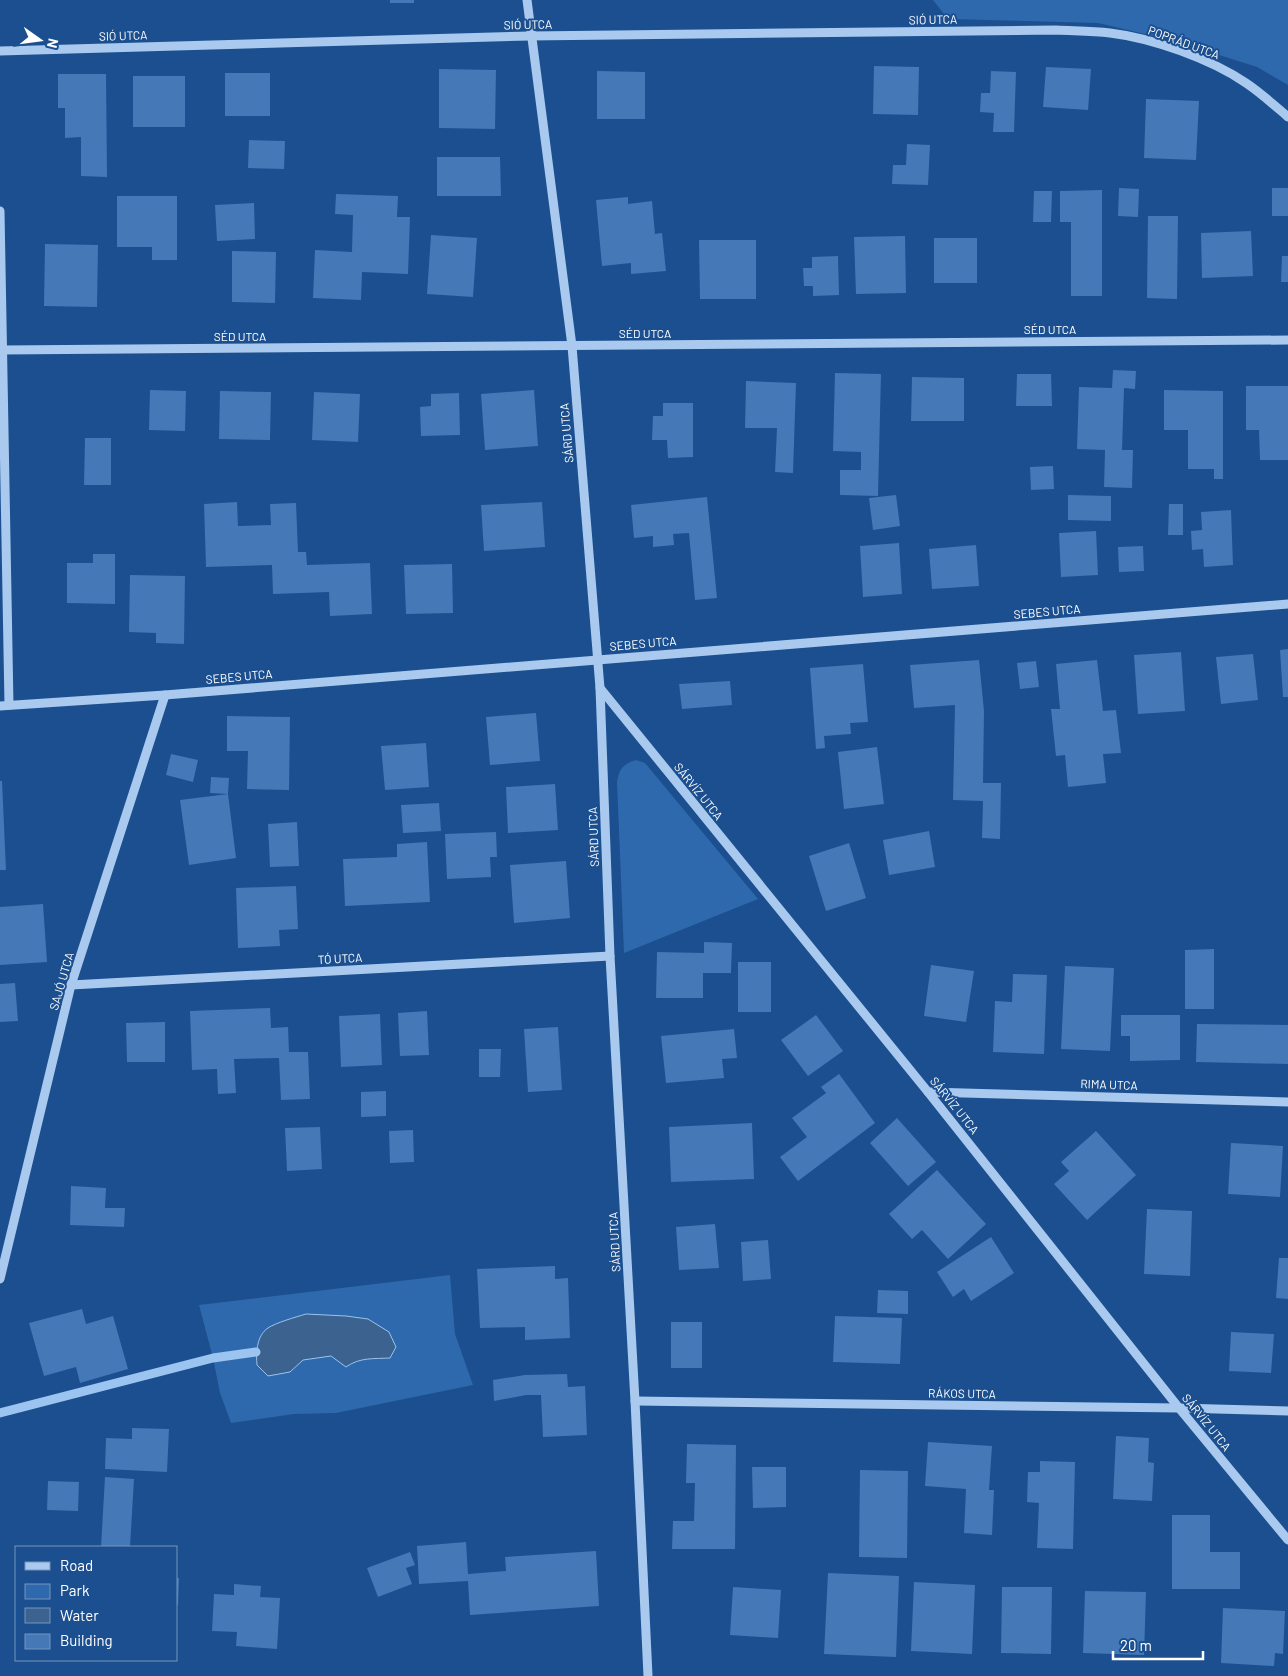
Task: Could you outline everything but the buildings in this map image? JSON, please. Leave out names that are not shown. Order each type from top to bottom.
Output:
[{"type":"street","name":"SÁRD UTCA","points":[[527,0],[530,36],[572,346],[600,688],[610,956],[635,1401],[648,1676]]},
{"type":"street","name":"SIÓ UTCA","points":[[0,51],[530,36],[1056,30]]},
{"type":"street","name":"POPRÁD UTCA","points":[[1056,30],[1111,33],[1146,40],[1180,51],[1214,65],[1245,82],[1288,117]]},
{"type":"street","points":[[0,211],[4,705]]},
{"type":"street","name":"SÉD UTCA","points":[[2,350],[1288,340]]},
{"type":"street","name":"SEBES UTCA","points":[[4,705],[165,695],[1288,604]]},
{"type":"street","name":"SÁRVÍZ UTCA","points":[[600,688],[928,1092],[1179,1408],[1288,1540]]},
{"type":"street","name":"SAJÓ UTCA","points":[[0,1279],[71,985],[165,695]]},
{"type":"street","name":"TÓ UTCA","points":[[71,985],[610,956]]},
{"type":"street","name":"RIMA UTCA","points":[[928,1092],[1288,1102]]},
{"type":"street","name":"RÁKOS UTCA","points":[[635,1401],[1179,1408],[1288,1412]]},
{"type":"green space","points":[[933,0],[1288,0],[1288,85],[1257,67],[1175,41],[1098,23],[948,19]]},
{"type":"green space","points":[[636,760],[645,763],[758,899],[624,953],[617,782],[622,768]]},
{"type":"green space","points":[[450,1275],[455,1334],[473,1385],[336,1413],[294,1414],[231,1423],[220,1393],[199,1305]],"holes":[[[306,1314],[368,1319],[390,1358],[362,1360],[346,1366],[331,1356],[303,1360],[290,1372],[257,1366],[256,1352],[259,1341]]]},
{"type":"water","points":[[306,1314],[368,1319],[389,1332],[396,1347],[390,1358],[362,1360],[346,1367],[331,1356],[303,1360],[290,1372],[268,1376],[257,1365],[259,1340],[264,1331],[271,1326]]},
{"type":"waterway","points":[[0,1413],[213,1358],[256,1352]]}]
